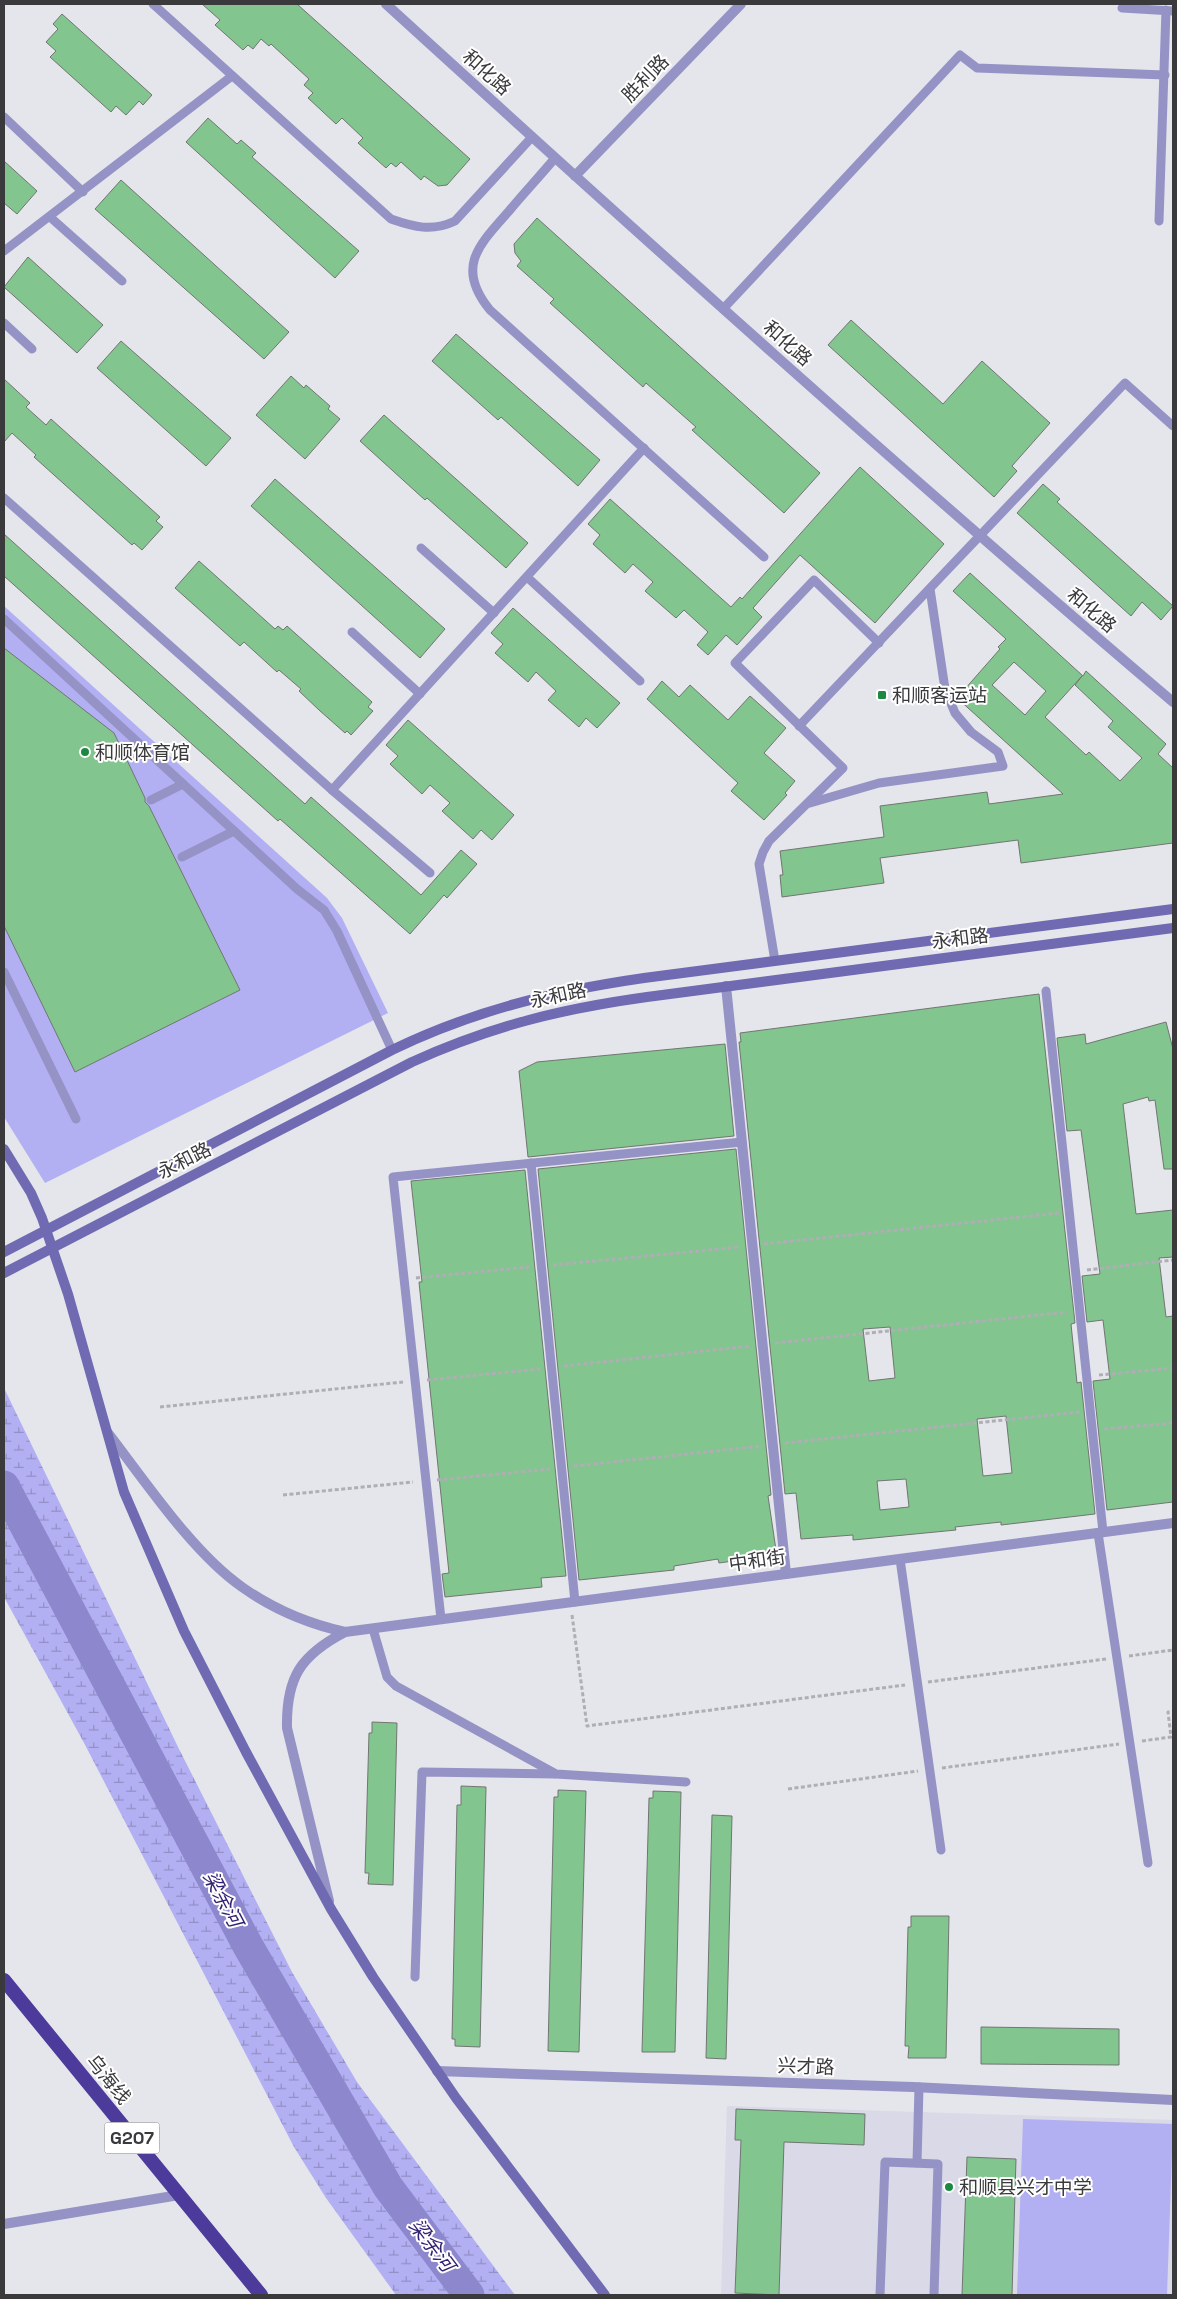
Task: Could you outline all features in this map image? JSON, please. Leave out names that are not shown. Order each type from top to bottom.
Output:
[{"type":"highway","name":"乌海线","points":[[4,1980],[261,2295]]},
{"type":"main road","name":"永和路","points":[[8,1249],[392,1050],[473,1015],[556,992],[644,978],[1173,909]]},
{"type":"main road","name":"永和路","points":[[4,1273],[355,1090],[452,1044],[515,1022],[561,1011],[726,986],[1173,928]]},
{"type":"main road","points":[[4,1149],[30,1193],[46,1230],[68,1294],[124,1492],[184,1631],[246,1752],[331,1909],[373,1977],[438,2071],[605,2295]]},
{"type":"street","name":"和化路","points":[[386,4],[723,309],[980,536],[1173,702]]},
{"type":"street","name":"胜利路","points":[[575,176],[741,4]]},
{"type":"street","points":[[726,986],[786,1574]]},
{"type":"street","points":[[106,1430],[200,1548],[241,1587],[268,1604],[313,1625],[346,1632]]},
{"type":"street","name":"中和街","points":[[346,1632],[1173,1523]]},
{"type":"street","points":[[331,1909],[287,1728],[287,1711],[289,1692],[295,1676],[307,1659],[323,1644],[346,1632]]},
{"type":"street","name":"兴才路","points":[[438,2071],[919,2087],[1173,2100]]},
{"type":"street","points":[[4,2224],[179,2195]]},
{"type":"lane","points":[[153,4],[391,219],[416,228],[444,226],[455,221],[532,137]]},
{"type":"lane","points":[[1122,8],[1170,11],[1163,109],[1160,221]]},
{"type":"lane","points":[[723,309],[960,55],[977,68],[1165,74]]},
{"type":"lane","points":[[4,251],[232,76]]},
{"type":"lane","points":[[1163,109],[1173,110]]},
{"type":"lane","points":[[4,117],[83,192]]},
{"type":"lane","points":[[555,158],[480,245],[474,265],[473,278],[477,290],[490,310],[764,557]]},
{"type":"lane","points":[[50,217],[122,281]]},
{"type":"lane","points":[[4,323],[32,349]]},
{"type":"lane","points":[[799,726],[1125,383],[1173,426]]},
{"type":"lane","points":[[332,790],[644,448]]},
{"type":"lane","points":[[4,498],[332,790],[430,873]]},
{"type":"lane","points":[[421,548],[494,613]]},
{"type":"lane","points":[[526,577],[640,681]]},
{"type":"lane","points":[[775,961],[759,864],[762,852],[769,841],[843,768],[735,663],[814,580],[879,643]]},
{"type":"lane","points":[[807,804],[879,783],[1003,766],[998,752],[971,732],[955,713],[944,689],[930,589]]},
{"type":"lane","points":[[4,619],[234,831],[324,910],[337,932],[392,1050]]},
{"type":"lane","points":[[352,632],[420,694]]},
{"type":"lane","points":[[151,800],[183,784]]},
{"type":"lane","points":[[182,857],[234,831]]},
{"type":"lane","points":[[4,972],[7,985],[76,1119]]},
{"type":"lane","points":[[1046,991],[1087,1376],[1100,1532],[1148,1863]]},
{"type":"lane","points":[[441,1620],[393,1177],[742,1142]]},
{"type":"lane","points":[[531,1163],[562,1468],[573,1602]]},
{"type":"lane","points":[[900,1559],[942,1850]]},
{"type":"lane","points":[[373,1628],[387,1677],[396,1686],[556,1774]]},
{"type":"lane","points":[[415,1977],[422,1772],[556,1774],[686,1782]]},
{"type":"lane","points":[[917,2163],[919,2087]]},
{"type":"lane","points":[[880,2295],[885,2162],[938,2164],[934,2295]]},
{"type":"path","points":[[404,1279],[752,1246],[1069,1212]]},
{"type":"path","points":[[1076,1271],[1173,1260]]},
{"type":"path","points":[[160,1407],[1080,1310]]},
{"type":"path","points":[[1087,1376],[1173,1368]]},
{"type":"path","points":[[283,1495],[562,1468],[1090,1410]]},
{"type":"path","points":[[1092,1430],[1173,1422]]},
{"type":"path","points":[[573,1602],[587,1726],[1173,1650]]},
{"type":"path","points":[[788,1788],[1171,1737],[1168,1712],[1173,1712]]},
{"type":"shaded area","name":"和顺县兴才中学","points":[[727,2106],[1173,2120],[1172,2295],[721,2295]]},
{"type":"green space","name":"和顺体育馆","points":[[4,606],[327,898],[342,918],[388,1013],[45,1183],[4,1117]]},
{"type":"green space","points":[[4,1388],[179,1749],[292,1972],[357,2082],[515,2295],[396,2295],[326,2198],[294,2147],[83,1741],[4,1597]]},
{"type":"green space","points":[[1023,2119],[1173,2124],[1167,2295],[1017,2295]]},
{"type":"building","points":[[202,4],[297,4],[470,159],[447,185],[438,186],[424,176],[421,180],[401,162],[396,167],[391,163],[386,168],[358,143],[363,138],[342,118],[336,124],[308,98],[313,93],[304,85],[309,79],[271,44],[269,46],[261,39],[253,49],[248,45],[243,50],[215,25],[220,20]]},
{"type":"building","points":[[62,14],[152,95],[143,105],[139,101],[126,115],[116,106],[111,112],[50,57],[56,51],[46,42],[58,29],[53,24]]},
{"type":"building","points":[[208,118],[237,144],[241,140],[256,153],[252,157],[359,251],[335,278],[186,142]]},
{"type":"building","points":[[4,161],[37,191],[17,214],[4,203]]},
{"type":"building","points":[[121,180],[289,332],[264,359],[95,209]]},
{"type":"building","points":[[537,218],[820,473],[784,513],[692,430],[696,427],[646,383],[643,387],[550,303],[554,299],[517,266],[521,261],[515,253],[514,244]]},
{"type":"building","points":[[28,257],[103,325],[77,353],[4,287]]},
{"type":"building","points":[[851,320],[943,404],[982,361],[1050,423],[1012,466],[1017,471],[994,497],[828,345]]},
{"type":"building","points":[[456,334],[600,460],[578,486],[501,417],[498,420],[432,361]]},
{"type":"building","points":[[121,341],[231,438],[206,466],[97,368]]},
{"type":"building","points":[[291,376],[304,388],[306,385],[330,406],[328,409],[340,419],[305,459],[256,415]]},
{"type":"building","points":[[4,379],[30,403],[26,407],[46,425],[51,419],[160,517],[156,521],[163,527],[142,550],[134,543],[132,545],[34,457],[36,455],[12,433],[4,442]]},
{"type":"building","points":[[384,415],[528,543],[506,568],[427,498],[425,500],[360,441]]},
{"type":"building","points":[[860,467],[944,544],[875,623],[800,555],[753,608],[762,617],[737,645],[726,635],[708,655],[697,645],[708,632],[684,610],[676,618],[645,591],[653,582],[633,564],[625,573],[593,544],[600,535],[588,524],[610,499],[731,607],[740,597],[742,599]]},
{"type":"building","points":[[275,479],[445,629],[420,658],[251,506]]},
{"type":"building","points":[[1043,484],[1060,499],[1057,502],[1173,606],[1161,620],[1142,602],[1131,616],[1017,513]]},
{"type":"building","points":[[4,534],[305,804],[311,797],[421,895],[461,850],[477,864],[447,898],[444,895],[410,934],[280,819],[278,821],[4,576]]},
{"type":"building","points":[[199,561],[275,629],[278,626],[283,630],[287,626],[372,702],[368,707],[373,711],[351,735],[347,731],[345,733],[319,710],[299,691],[301,689],[279,670],[277,672],[244,642],[240,646],[175,588]]},
{"type":"building","points":[[970,573],[1083,676],[1086,671],[1166,744],[1158,754],[1173,768],[1173,843],[1021,863],[1018,840],[880,858],[884,883],[782,897],[780,875],[783,875],[780,851],[884,837],[880,806],[987,792],[989,804],[1063,794],[957,698],[1000,649],[998,647],[1006,639],[953,591]],"holes":[[[1014,662],[1046,691],[1025,715],[992,685]],[[1082,676],[1075,685],[1113,721],[1108,727],[1142,758],[1120,781],[1089,752],[1086,755],[1045,717]]]},
{"type":"building","points":[[513,608],[620,703],[597,728],[586,718],[579,727],[548,700],[556,691],[536,672],[528,682],[495,653],[503,644],[491,633]]},
{"type":"building","points":[[4,648],[114,733],[145,798],[145,802],[149,806],[240,990],[75,1072],[4,926]]},
{"type":"building","points":[[662,681],[679,697],[690,685],[728,720],[750,696],[786,728],[764,753],[795,781],[785,793],[787,795],[764,820],[731,791],[738,783],[647,699]]},
{"type":"building","points":[[408,720],[514,815],[492,840],[481,830],[473,839],[442,811],[450,803],[430,785],[422,794],[390,764],[398,756],[386,745]]},
{"type":"building","points":[[1039,994],[1075,1323],[1071,1324],[1077,1383],[1081,1382],[1095,1514],[1001,1525],[1001,1522],[955,1527],[956,1530],[853,1540],[853,1535],[801,1539],[796,1493],[785,1494],[739,1042],[741,1042],[740,1033]],"holes":[[[890,1327],[895,1378],[869,1381],[863,1329]],[[1006,1416],[1012,1473],[983,1476],[977,1419]],[[906,1479],[909,1507],[880,1510],[877,1481]]]},
{"type":"building","points":[[1166,1022],[1173,1049],[1173,1169],[1164,1169],[1155,1100],[1149,1101],[1148,1097],[1123,1104],[1136,1214],[1173,1210],[1173,1257],[1159,1258],[1166,1317],[1173,1316],[1173,1502],[1107,1510],[1093,1381],[1110,1379],[1103,1320],[1087,1322],[1082,1276],[1100,1274],[1081,1130],[1067,1131],[1057,1038],[1085,1034],[1086,1044]]},
{"type":"building","points":[[725,1044],[734,1136],[528,1157],[519,1071],[537,1062]]},
{"type":"building","points":[[736,1149],[771,1495],[768,1496],[776,1550],[747,1554],[747,1559],[719,1563],[718,1559],[674,1566],[674,1570],[579,1580],[538,1169]]},
{"type":"building","points":[[525,1170],[566,1576],[541,1578],[542,1587],[445,1597],[442,1574],[449,1573],[419,1282],[422,1282],[411,1181]]},
{"type":"building","points":[[372,1722],[397,1723],[393,1885],[368,1884],[369,1873],[365,1873],[369,1733],[372,1733]]},
{"type":"building","points":[[461,1786],[486,1787],[480,2047],[455,2046],[455,2039],[452,2039],[457,1805],[461,1805]]},
{"type":"building","points":[[558,1790],[586,1791],[579,2052],[548,2051],[554,1797],[558,1797]]},
{"type":"building","points":[[653,1791],[681,1792],[675,2052],[642,2052],[649,1798],[653,1798]]},
{"type":"building","points":[[712,1815],[732,1816],[726,2059],[706,2058]]},
{"type":"building","points":[[911,1916],[949,1916],[946,2058],[908,2058],[909,2046],[905,2046],[908,1927],[911,1927]]},
{"type":"building","points":[[981,2027],[1119,2029],[1119,2065],[981,2064]]},
{"type":"building","points":[[736,2109],[865,2114],[864,2145],[784,2142],[779,2295],[735,2293],[741,2140],[735,2140]]},
{"type":"building","points":[[967,2157],[1016,2159],[1012,2295],[962,2295]]},
{"type":"waterway","name":"梁余河","points":[[4,1486],[248,1946],[388,2187],[469,2295]]},
{"type":"place","name":"和顺客运站","points":[[882,695]]},
{"type":"place","name":"和顺体育馆","points":[[85,752]]},
{"type":"place","name":"和顺县兴才中学","points":[[949,2187]]}]
